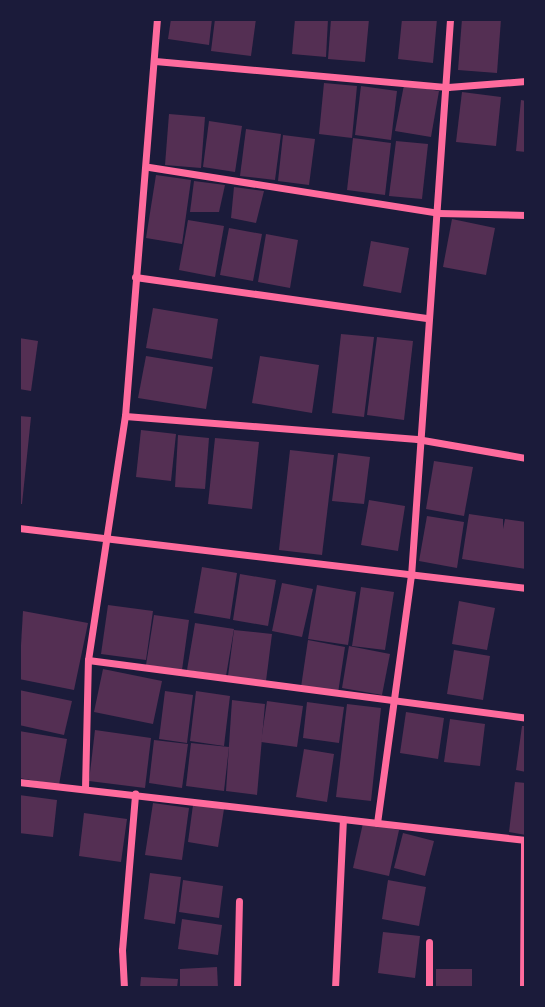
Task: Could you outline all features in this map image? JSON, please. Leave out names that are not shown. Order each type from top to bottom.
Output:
[{"type":"street","points":[[85,789],[88,660],[125,416],[135,277],[149,167],[157,19]]},
{"type":"street","points":[[377,823],[411,576],[417,439],[448,87],[450,19]]},
{"type":"street","points":[[155,61],[448,87],[526,81]]},
{"type":"street","points":[[149,167],[438,213],[526,215]]},
{"type":"street","points":[[135,277],[428,318]]},
{"type":"street","points":[[125,416],[417,439],[526,458]]},
{"type":"street","points":[[19,528],[526,588]]},
{"type":"street","points":[[88,660],[526,718]]},
{"type":"street","points":[[19,782],[525,840],[523,988]]},
{"type":"street","points":[[124,988],[122,950],[135,794]]},
{"type":"street","points":[[335,988],[343,819]]},
{"type":"street","points":[[237,988],[239,901]]},
{"type":"street","points":[[429,942],[429,988]]},
{"type":"building","points":[[171,19],[212,19],[209,45],[168,39]]},
{"type":"building","points":[[215,19],[256,19],[251,56],[211,51]]},
{"type":"building","points":[[295,19],[328,19],[326,57],[292,54]]},
{"type":"building","points":[[331,19],[369,19],[365,62],[328,59]]},
{"type":"building","points":[[402,19],[437,19],[433,63],[398,59]]},
{"type":"building","points":[[462,19],[501,19],[497,73],[458,70]]},
{"type":"building","points":[[324,83],[357,86],[352,138],[319,134]]},
{"type":"building","points":[[404,85],[439,91],[431,137],[395,131]]},
{"type":"building","points":[[361,86],[397,91],[391,140],[355,135]]},
{"type":"building","points":[[462,92],[501,97],[496,146],[456,142]]},
{"type":"building","points":[[521,100],[526,101],[526,152],[516,151]]},
{"type":"building","points":[[169,114],[205,117],[201,168],[165,165]]},
{"type":"building","points":[[209,121],[242,126],[235,172],[203,167]]},
{"type":"building","points":[[246,129],[281,134],[275,180],[240,176]]},
{"type":"building","points":[[283,135],[315,139],[309,185],[278,181]]},
{"type":"building","points":[[353,138],[391,143],[385,195],[347,190]]},
{"type":"building","points":[[396,141],[428,144],[422,199],[389,196]]},
{"type":"building","points":[[156,175],[191,180],[182,244],[146,238]]},
{"type":"building","points":[[194,181],[225,185],[219,212],[190,212]]},
{"type":"building","points":[[234,187],[264,191],[256,223],[231,218]]},
{"type":"building","points":[[452,219],[495,228],[486,275],[443,267]]},
{"type":"building","points":[[188,220],[224,226],[215,277],[179,270]]},
{"type":"building","points":[[229,228],[262,234],[253,281],[220,275]]},
{"type":"building","points":[[266,234],[298,240],[290,288],[258,282]]},
{"type":"building","points":[[371,241],[409,248],[401,293],[363,286]]},
{"type":"building","points":[[153,308],[218,319],[212,359],[146,348]]},
{"type":"building","points":[[341,334],[374,337],[364,417],[332,413]]},
{"type":"building","points":[[377,337],[413,341],[404,420],[367,415]]},
{"type":"building","points":[[19,338],[38,341],[31,391],[19,389]]},
{"type":"building","points":[[146,356],[213,367],[206,409],[138,398]]},
{"type":"building","points":[[260,356],[319,365],[312,413],[252,403]]},
{"type":"building","points":[[19,416],[31,417],[22,504],[19,504]]},
{"type":"building","points":[[141,430],[176,434],[171,481],[136,477]]},
{"type":"building","points":[[178,435],[209,438],[205,489],[175,487]]},
{"type":"building","points":[[215,438],[259,442],[252,509],[208,504]]},
{"type":"building","points":[[290,450],[334,455],[322,555],[279,550]]},
{"type":"building","points":[[338,453],[370,457],[364,504],[332,501]]},
{"type":"building","points":[[434,461],[473,467],[464,516],[426,509]]},
{"type":"building","points":[[369,500],[405,506],[398,551],[361,545]]},
{"type":"building","points":[[469,514],[503,519],[503,529],[505,519],[526,522],[526,569],[462,559]]},
{"type":"building","points":[[427,516],[464,522],[457,568],[419,561]]},
{"type":"building","points":[[202,567],[237,573],[230,619],[194,613]]},
{"type":"building","points":[[240,574],[276,580],[268,626],[233,620]]},
{"type":"building","points":[[282,583],[313,589],[302,637],[272,631]]},
{"type":"building","points":[[317,585],[356,592],[348,645],[308,639]]},
{"type":"building","points":[[361,587],[394,592],[385,650],[352,646]]},
{"type":"building","points":[[459,601],[495,608],[487,650],[452,644]]},
{"type":"building","points":[[108,605],[153,611],[146,660],[101,654]]},
{"type":"building","points":[[23,611],[88,623],[74,690],[19,679]]},
{"type":"building","points":[[154,615],[189,620],[182,670],[146,665]]},
{"type":"building","points":[[195,623],[234,629],[226,676],[187,670]]},
{"type":"building","points":[[234,630],[272,634],[266,681],[228,676]]},
{"type":"building","points":[[308,640],[345,647],[338,693],[301,687]]},
{"type":"building","points":[[349,646],[390,654],[382,695],[342,688]]},
{"type":"building","points":[[454,650],[490,656],[483,700],[447,694]]},
{"type":"building","points":[[103,669],[162,681],[153,724],[94,712]]},
{"type":"building","points":[[19,690],[72,701],[64,735],[19,725]]},
{"type":"building","points":[[165,691],[193,695],[187,743],[159,739]]},
{"type":"building","points":[[196,691],[230,696],[224,746],[190,741]]},
{"type":"building","points":[[232,700],[265,704],[257,795],[226,791]]},
{"type":"building","points":[[267,701],[303,706],[297,747],[261,742]]},
{"type":"building","points":[[307,702],[344,707],[339,743],[303,738]]},
{"type":"building","points":[[347,704],[381,708],[371,801],[336,797]]},
{"type":"building","points":[[406,712],[444,718],[438,759],[400,753]]},
{"type":"building","points":[[450,719],[485,724],[480,766],[444,762]]},
{"type":"building","points":[[522,726],[526,726],[526,772],[516,770]]},
{"type":"building","points":[[95,730],[151,738],[145,788],[89,781]]},
{"type":"building","points":[[19,731],[67,739],[59,785],[19,778]]},
{"type":"building","points":[[154,740],[188,744],[182,788],[149,783]]},
{"type":"building","points":[[191,743],[229,747],[224,791],[186,786]]},
{"type":"building","points":[[304,749],[334,754],[327,802],[296,797]]},
{"type":"building","points":[[515,782],[526,783],[526,835],[509,832]]},
{"type":"building","points":[[19,795],[57,800],[53,837],[19,833]]},
{"type":"building","points":[[153,803],[189,808],[182,860],[145,855]]},
{"type":"building","points":[[193,805],[224,809],[218,847],[188,842]]},
{"type":"building","points":[[84,813],[127,819],[121,862],[79,856]]},
{"type":"building","points":[[363,823],[399,830],[389,876],[353,868]]},
{"type":"building","points":[[403,833],[434,841],[425,876],[394,868]]},
{"type":"building","points":[[150,873],[181,877],[175,924],[144,919]]},
{"type":"building","points":[[183,880],[223,886],[219,918],[179,912]]},
{"type":"building","points":[[388,880],[426,887],[419,926],[382,919]]},
{"type":"building","points":[[182,919],[222,925],[218,955],[178,949]]},
{"type":"building","points":[[383,932],[420,936],[415,978],[378,973]]},
{"type":"building","points":[[217,967],[218,988],[180,988],[180,969]]},
{"type":"building","points":[[436,969],[472,969],[472,988],[436,988]]},
{"type":"building","points":[[141,977],[178,979],[177,988],[140,988]]}]
